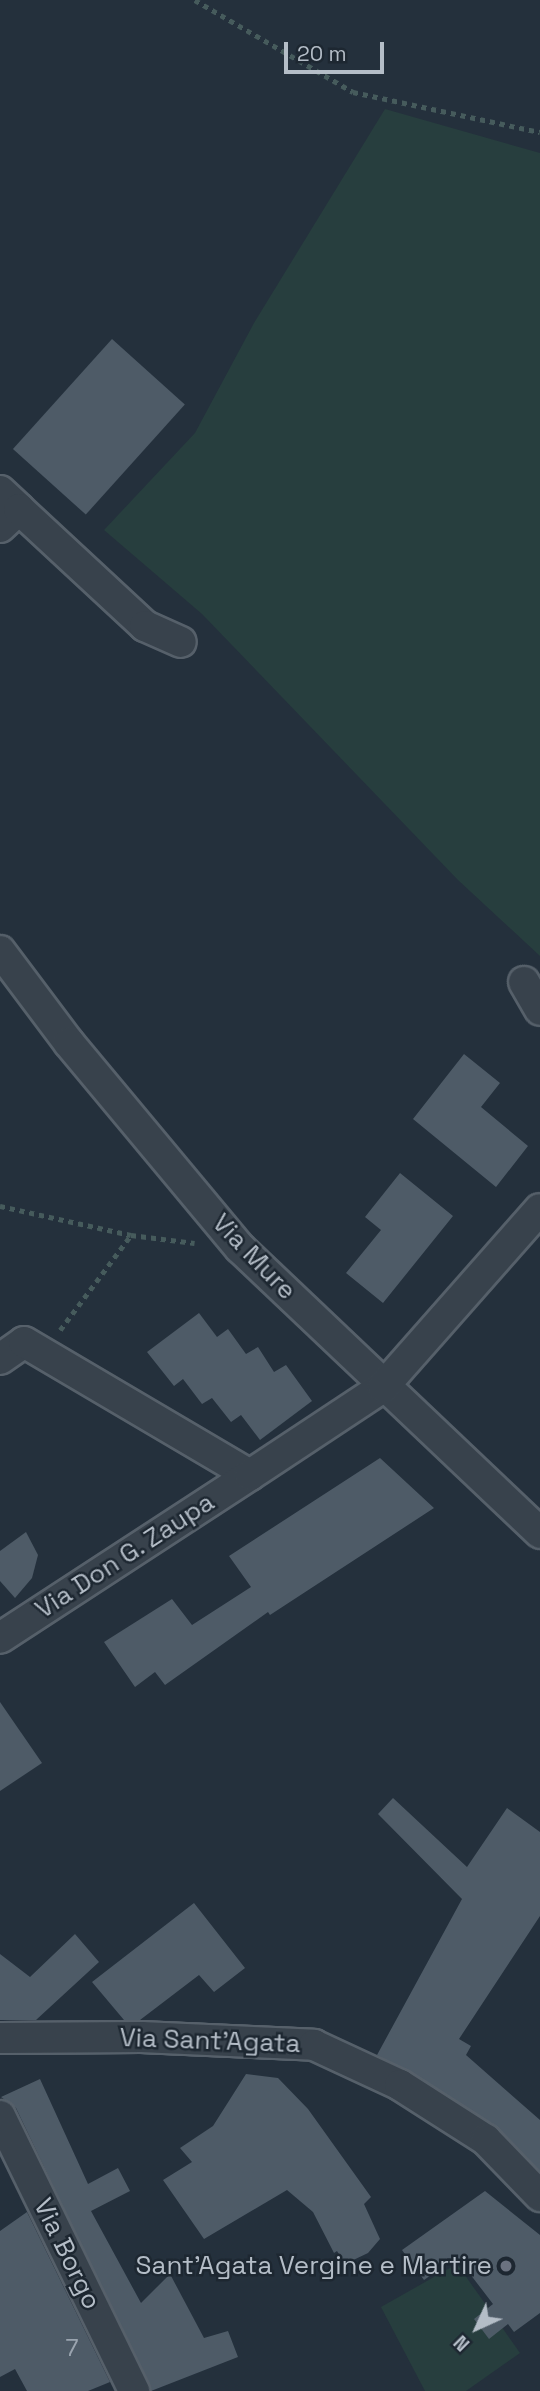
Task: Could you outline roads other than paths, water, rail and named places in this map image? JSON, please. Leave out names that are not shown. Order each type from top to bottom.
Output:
[{"type":"street","points":[[6,509],[145,626],[181,642]]},
{"type":"street","name":"Via Mure","points":[[0,951],[69,1043],[240,1248],[383,1387],[540,1533]]},
{"type":"street","points":[[524,982],[540,1010]]},
{"type":"street","name":"Via Don G. Zaupa","points":[[0,1638],[383,1387],[540,1209]]},
{"type":"street","name":"Via Don G. Zaupa","points":[[0,1359],[24,1342],[250,1475]]},
{"type":"street","name":"Via Sant'Agata","points":[[0,2038],[141,2036],[314,2045],[400,2085],[486,2140],[540,2196]]},
{"type":"street","name":"Via Borgo","points":[[0,2116],[134,2391]]},
{"type":"place","name":"Sant'Agata Vergine e Martire","points":[[506,2266]]}]
